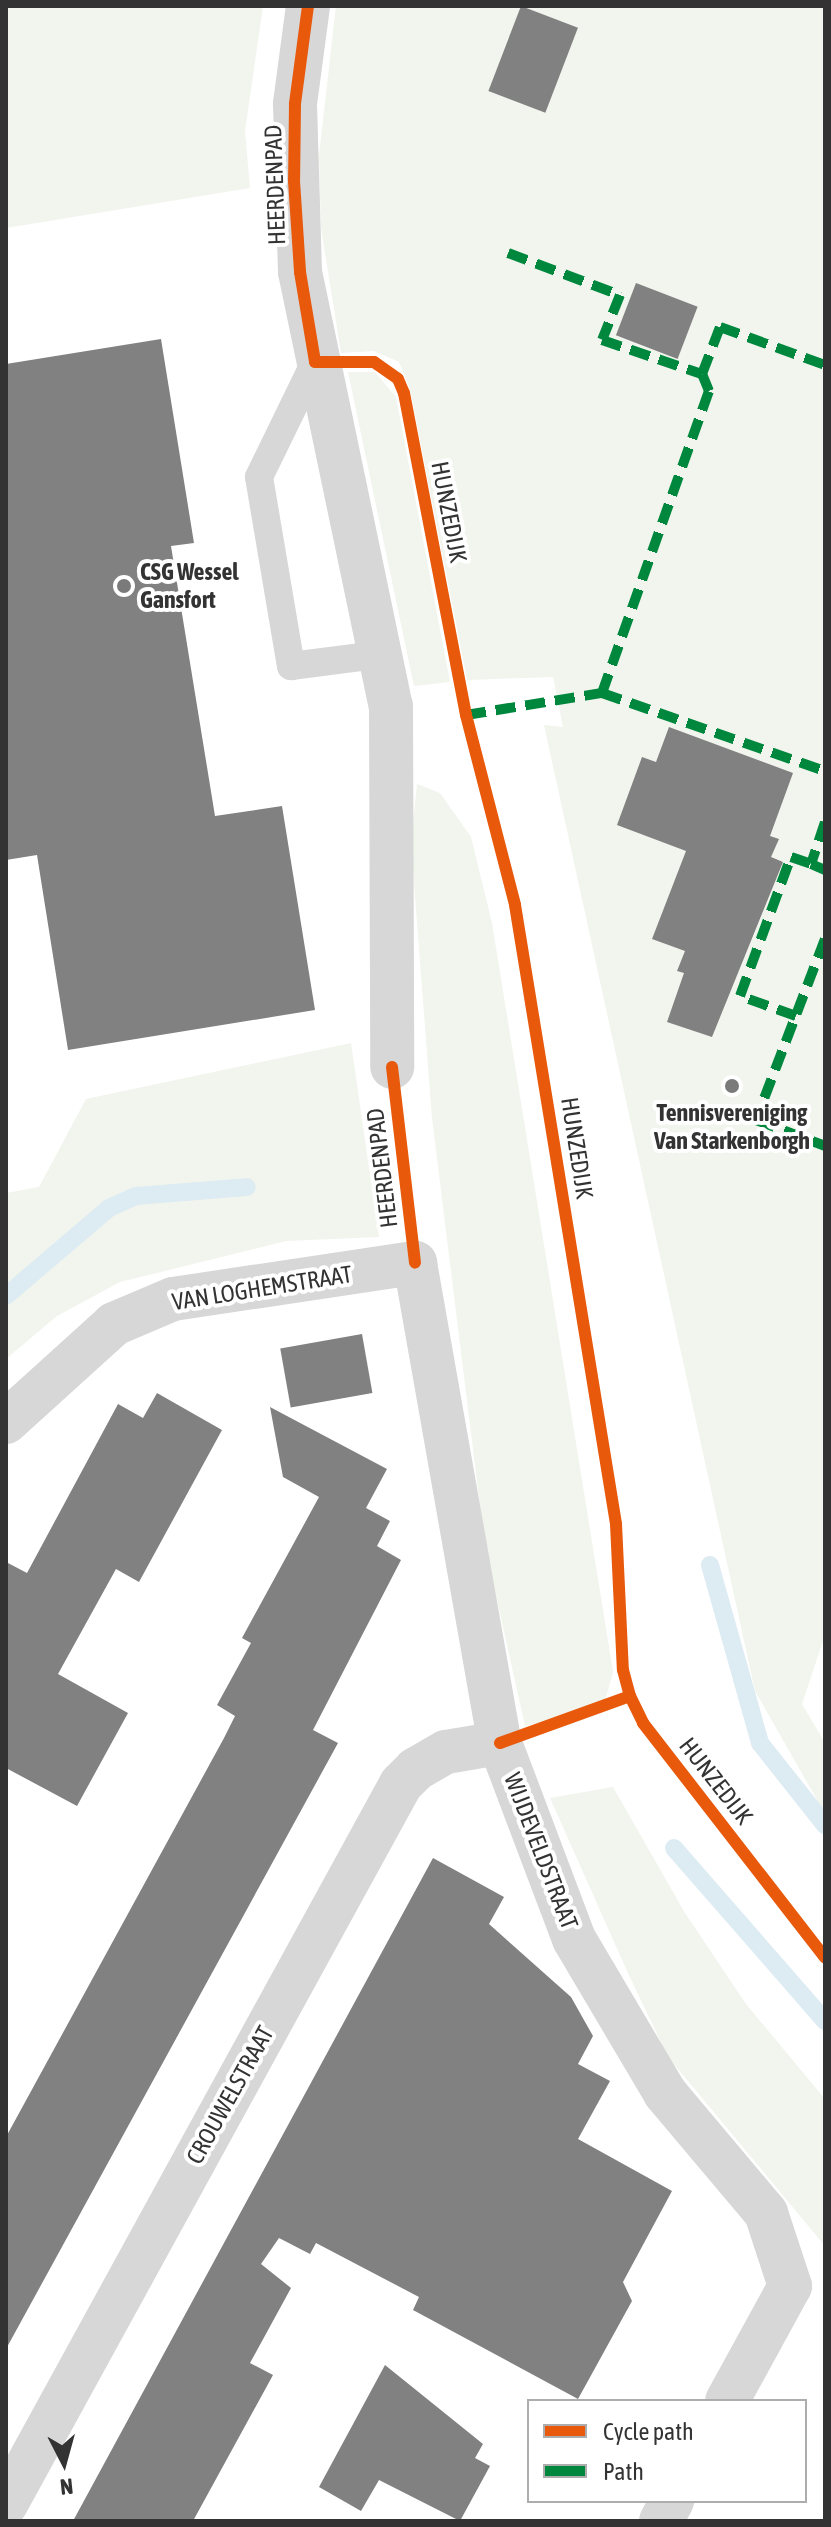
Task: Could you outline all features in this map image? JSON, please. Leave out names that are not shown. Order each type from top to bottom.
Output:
[{"type":"street","name":"HEERDENPAD","points":[[308,6],[295,104],[294,181],[300,272],[315,362],[383,654],[391,706],[392,1067]]},
{"type":"street","name":"VAN LOGHEMSTRAAT","points":[[6,1422],[114,1324],[173,1299],[415,1263]]},
{"type":"street","name":"WIJDEVELDSTRAAT","points":[[415,1263],[500,1743],[574,1939],[665,2093],[766,2213],[790,2286],[728,2399]]},
{"type":"street","name":"CROUWELSTRAAT","points":[[6,2504],[401,1784],[416,1769],[446,1752],[500,1743]]},
{"type":"street","points":[[661,2521],[671,2503]]},
{"type":"lane","points":[[315,362],[259,477],[291,666],[383,654]]},
{"type":"shaded area","points":[[6,6],[263,6],[245,131],[250,188],[6,228]]},
{"type":"shaded area","name":"Tennisvereniging Van Starkenborgh","points":[[336,6],[825,6],[825,1635],[802,1704],[825,1743],[825,1814],[755,1691],[544,725],[563,727],[553,677],[467,680],[410,389],[399,362],[374,351],[341,353],[321,228],[319,155]]},
{"type":"shaded area","points":[[348,372],[375,372],[396,397],[450,682],[414,686]]},
{"type":"shaded area","points":[[417,784],[440,793],[471,837],[492,923],[613,1672],[603,1708],[525,1726],[485,1546],[432,1118],[411,844]]},
{"type":"shaded area","points":[[351,1043],[379,1237],[286,1241],[120,1282],[57,1316],[6,1359],[6,1193],[39,1187],[86,1099]]},
{"type":"shaded area","points":[[613,1787],[685,1913],[746,2004],[825,2099],[825,2246],[668,2057],[627,1971],[550,1798]]},
{"type":"building","points":[[521,6],[578,28],[545,113],[488,91]]},
{"type":"building","points":[[636,283],[698,307],[678,359],[616,335]]},
{"type":"building","name":"CSG Wessel Gansfort","points":[[161,339],[194,543],[171,546],[215,816],[282,806],[315,1010],[68,1050],[37,855],[6,860],[6,364]]},
{"type":"building","points":[[669,727],[793,773],[770,836],[779,839],[771,857],[783,862],[712,1037],[667,1022],[684,973],[677,971],[685,951],[652,939],[686,851],[617,825],[642,757],[656,762]]},
{"type":"building","points":[[362,1334],[372,1393],[291,1408],[280,1348]]},
{"type":"building","points":[[157,1393],[222,1430],[139,1582],[116,1569],[58,1674],[128,1713],[77,1806],[6,1768],[6,1562],[27,1573],[118,1404],[143,1418]]},
{"type":"building","points":[[270,1407],[387,1469],[366,1508],[390,1521],[377,1546],[401,1560],[313,1730],[338,1743],[6,2349],[6,2137],[235,1716],[217,1705],[251,1643],[242,1638],[319,1497],[283,1477]]},
{"type":"building","points":[[433,1858],[504,1897],[489,1924],[571,1997],[593,2036],[578,2064],[610,2081],[578,2139],[672,2191],[623,2282],[632,2301],[578,2399],[413,2310],[419,2297],[316,2243],[310,2254],[279,2238],[261,2264],[291,2288],[250,2363],[273,2375],[193,2521],[73,2521]]},
{"type":"building","points":[[385,2365],[483,2444],[475,2458],[490,2466],[460,2521],[379,2480],[361,2511],[319,2487]]},
{"type":"waterway","points":[[6,1296],[109,1208],[136,1196],[247,1187]]},
{"type":"waterway","points":[[710,1565],[760,1743],[825,1825]]},
{"type":"waterway","points":[[674,1848],[825,2021]]},
{"type":"marked path","points":[[508,253],[620,295],[602,340],[702,374]]},
{"type":"marked path","points":[[602,693],[709,391],[702,374],[720,327],[825,365]]},
{"type":"marked path","points":[[466,715],[602,693],[825,771]]},
{"type":"marked path","points":[[825,822],[811,864],[825,870]]},
{"type":"marked path","points":[[796,1016],[740,996],[791,857],[811,864]]},
{"type":"marked path","points":[[825,939],[756,1120],[825,1146]]},
{"type":"cycle path","name":"HUNZEDIJK","points":[[308,6],[295,104],[294,181],[300,272],[315,362],[374,362],[398,379],[404,393],[466,715],[515,905],[616,1524],[623,1670],[630,1696],[643,1723],[825,1958]]},
{"type":"cycle path","points":[[392,1067],[415,1263]]},
{"type":"cycle path","points":[[500,1743],[630,1696]]},
{"type":"place","name":"CSG Wessel Gansfort","points":[[124,586]]},
{"type":"place","name":"Tennisvereniging Van Starkenborgh","points":[[732,1086]]}]
